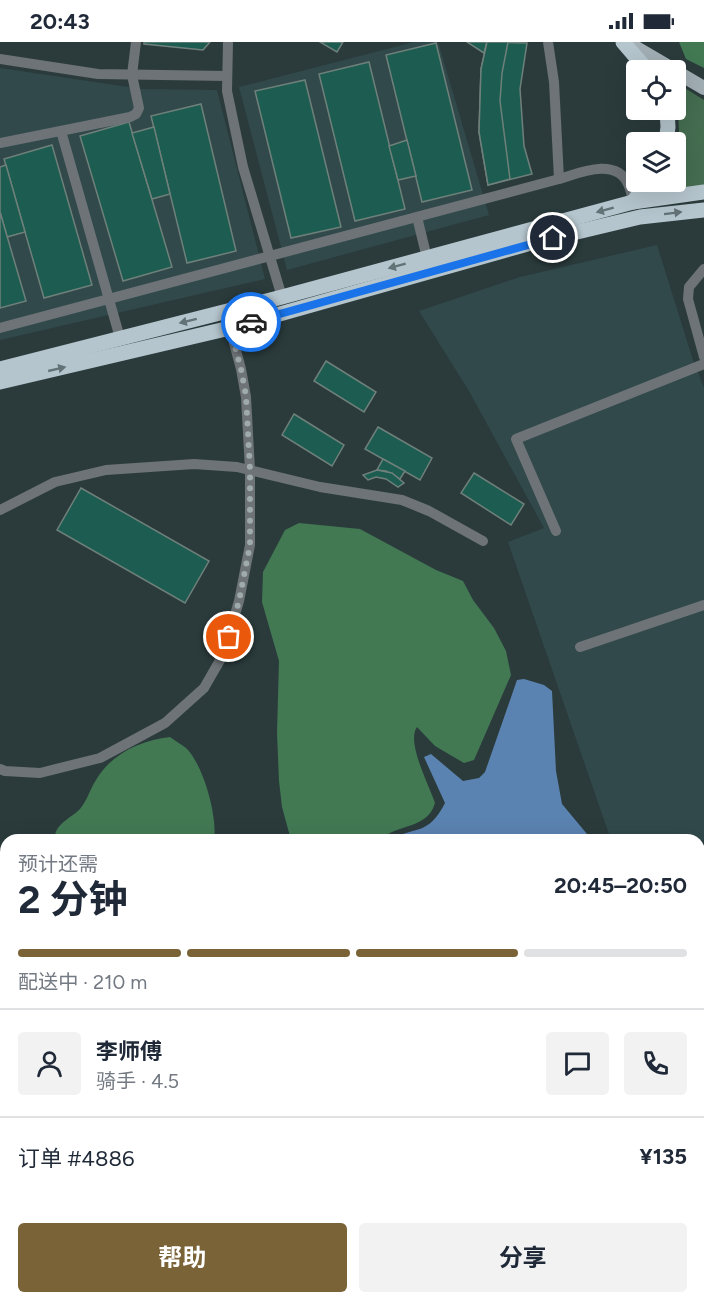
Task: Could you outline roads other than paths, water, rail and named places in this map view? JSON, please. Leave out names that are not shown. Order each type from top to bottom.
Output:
[{"type":"highway","points":[[624,42],[639,60]]},
{"type":"highway","points":[[633,202],[640,192]]},
{"type":"highway","points":[[0,369],[282,297],[633,202],[704,192]]},
{"type":"highway","points":[[0,382],[230,328],[531,243],[640,217],[704,210]]},
{"type":"main road","points":[[624,42],[656,60]]},
{"type":"main road","points":[[686,77],[704,88]]},
{"type":"street","points":[[0,144],[136,114],[140,108],[132,75],[136,42]]},
{"type":"street","points":[[228,42],[227,91],[243,167],[282,297]]},
{"type":"street","points":[[548,42],[554,82],[559,179]]},
{"type":"street","points":[[0,59],[98,74],[227,76]]},
{"type":"street","points":[[61,131],[120,338]]},
{"type":"street","points":[[0,328],[593,168],[606,169],[624,178],[633,202]]},
{"type":"street","points":[[417,217],[428,258]]},
{"type":"street","points":[[704,269],[689,287],[688,299],[704,357]]},
{"type":"street","points":[[0,769],[40,773],[100,758],[165,723],[204,688],[223,655],[239,601],[250,545],[250,470],[246,396],[230,328]]},
{"type":"street","points":[[556,531],[516,439],[704,364]]},
{"type":"street","points":[[0,510],[55,482],[106,470],[194,464],[237,467],[320,487],[402,500],[429,511],[483,541]]},
{"type":"street","points":[[580,647],[704,605]]},
{"type":"water","points":[[524,679],[544,685],[552,691],[556,771],[562,804],[587,834],[405,834],[427,826],[445,803],[424,757],[431,754],[463,781],[479,778],[485,772],[517,680]]}]
